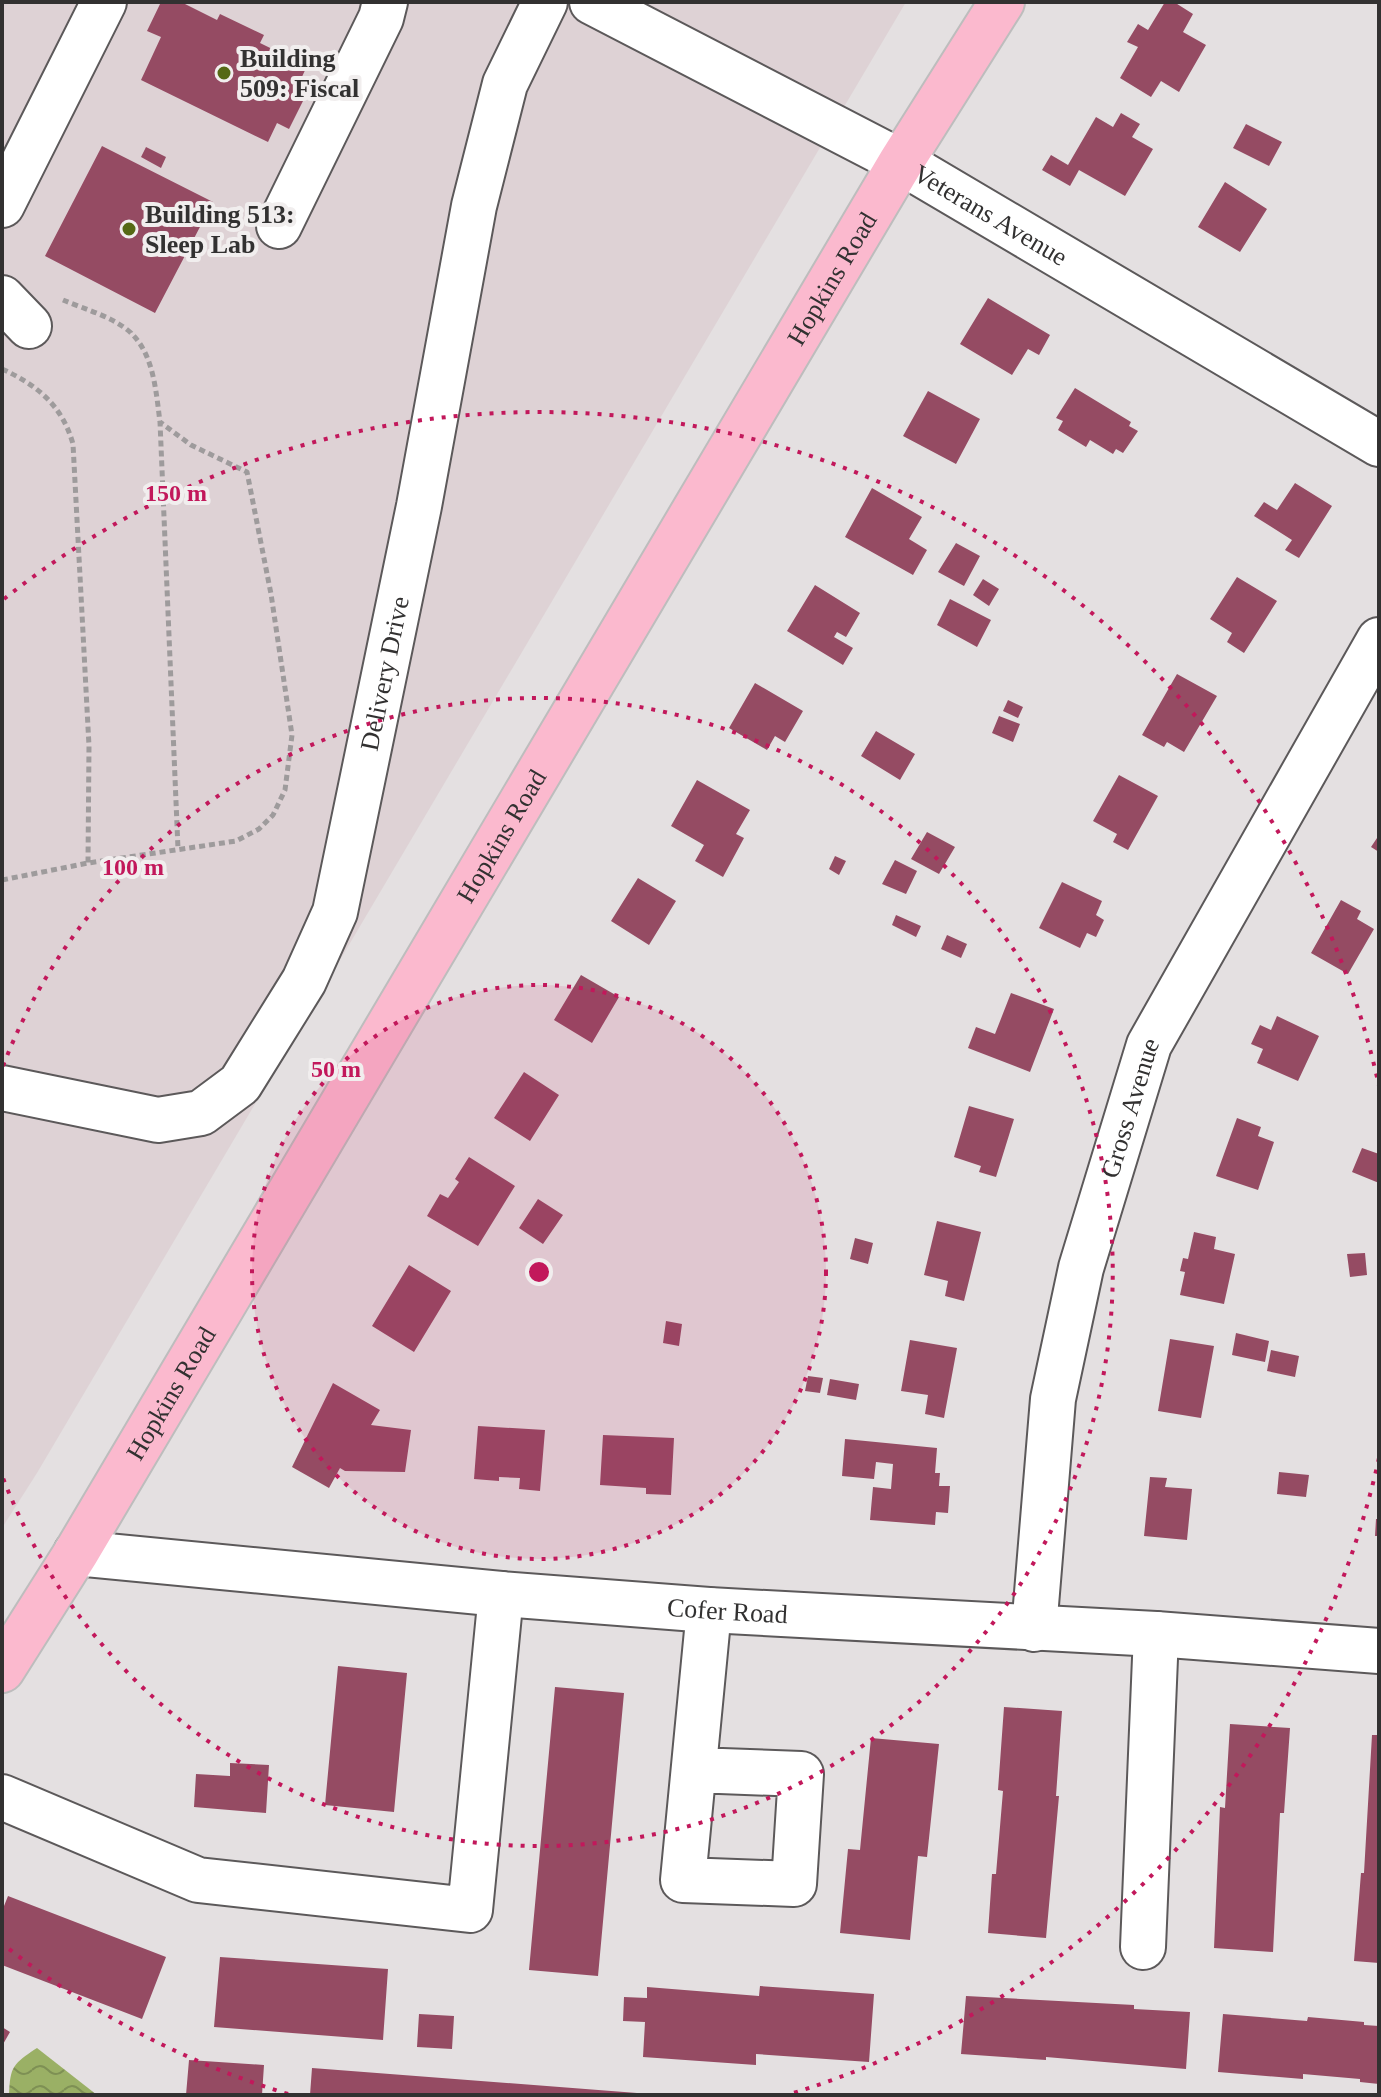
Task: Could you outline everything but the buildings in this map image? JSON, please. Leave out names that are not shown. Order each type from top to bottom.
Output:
[{"type":"main road","name":"Hopkins Road","points":[[2,1670],[76,1553],[901,162],[1002,2]]},
{"type":"street","points":[[2,205],[104,2]]},
{"type":"street","points":[[279,226],[381,18],[385,2]]},
{"type":"street","name":"Delivery Drive","points":[[2,1088],[158,1120],[201,1113],[240,1084],[304,981],[335,912],[419,506],[474,206],[505,84],[545,2]]},
{"type":"street","name":"Veterans Avenue","points":[[592,2],[901,162],[1379,444]]},
{"type":"street","name":"Gross Avenue","points":[[1034,1629],[1053,1399],[1081,1268],[1149,1045],[1365,699],[1379,640]]},
{"type":"street","name":"Cofer Road","points":[[76,1553],[501,1594],[709,1610],[1156,1634],[1379,1651]]},
{"type":"street","points":[[2,1797],[198,1880],[470,1910],[501,1594]]},
{"type":"street","points":[[694,1770],[709,1610]]},
{"type":"street","points":[[1143,1947],[1156,1634]]},
{"type":"path","points":[[30,308],[112,321],[131,332],[144,350],[156,384],[178,849]]},
{"type":"path","points":[[2,369],[45,394],[59,410],[73,444],[89,746],[88,863]]},
{"type":"path","points":[[2,880],[88,863],[236,841],[259,829],[273,815],[285,790],[292,735],[271,594],[247,472],[191,445],[160,422]]},
{"type":"shaded area","points":[[2,2],[906,2],[2,1528]]},
{"type":"water","points":[[37,2048],[97,2095],[9,2095],[14,2067]]},
{"type":"place","name":"Building 509: Fiscal","points":[[224,73]]},
{"type":"place","name":"Building 513: Sleep Lab","points":[[129,229]]}]
